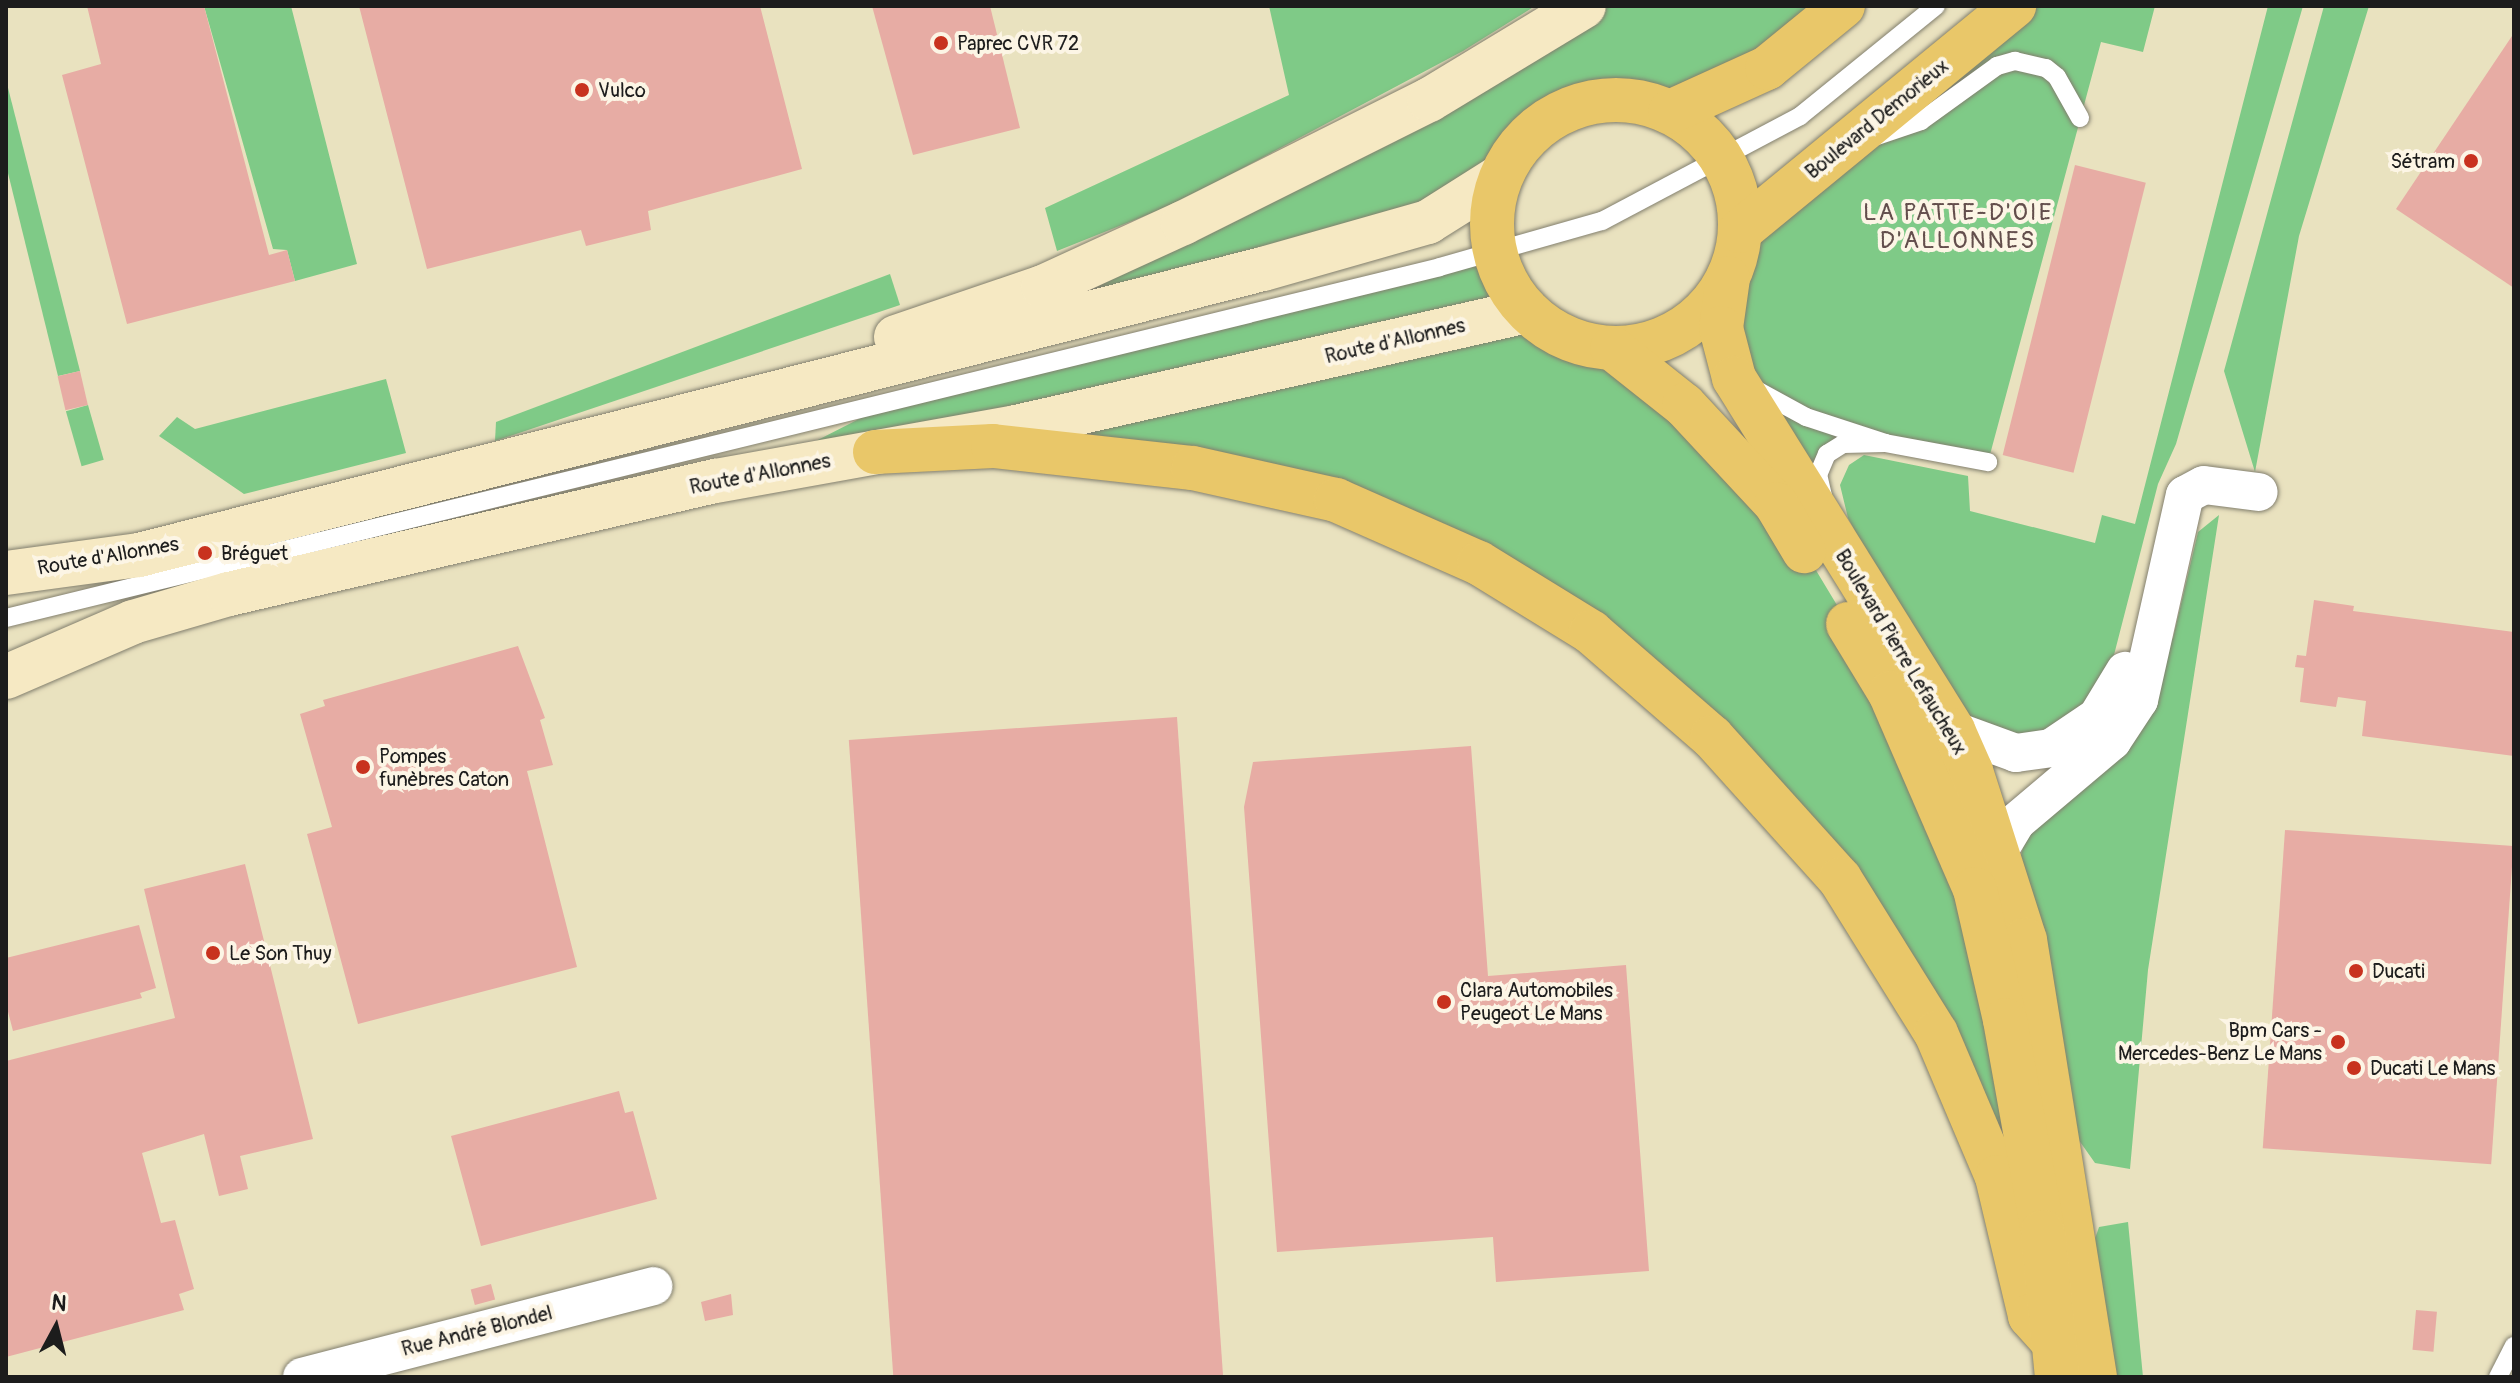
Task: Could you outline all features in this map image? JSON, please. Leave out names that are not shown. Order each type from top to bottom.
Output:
[{"type":"main road","points":[[697,415],[845,355],[1043,287],[1183,223],[1429,100],[1584,6]]},
{"type":"main road","points":[[1670,112],[1767,68],[1843,6]]},
{"type":"main road","name":"Boulevard Demorieux","points":[[1740,231],[2014,6]]},
{"type":"main road","points":[[1724,159],[1699,132],[1670,112],[1621,100],[1571,108],[1544,120],[1501,176],[1492,214],[1495,253],[1507,284],[1527,311],[1566,338],[1612,348],[1647,344],[1700,316],[1728,278]]},
{"type":"main road","name":"Boulevard Pierre Lefaucheux","points":[[1724,159],[1736,190],[1740,231],[1728,278],[1721,328],[1734,378],[1899,649],[1953,730],[2025,940],[2095,1377]]},
{"type":"main road","name":"Route d'Allonnes","points":[[6,573],[139,555],[697,415],[1428,222],[1501,176]]},
{"type":"main road","name":"Route d'Allonnes","points":[[6,677],[133,622],[229,594],[716,481],[1031,424],[1527,311]]},
{"type":"main road","name":"Boulevard Pierre Lefaucheux","points":[[1612,348],[1684,405],[1776,504],[1890,693],[1975,889],[2005,1020],[2043,1232],[2056,1360]]},
{"type":"main road","points":[[875,452],[1008,448],[1193,468],[1336,500],[1479,563],[1591,632],[1712,737],[1840,879],[1936,1033],[1997,1177],[2030,1316],[2056,1360]]},
{"type":"street","points":[[1997,854],[2016,822],[2092,759],[2127,722],[2149,676],[2160,600],[2185,495],[2204,485],[2259,492]]},
{"type":"street","points":[[1953,730],[2016,753],[2038,753],[2064,741],[2109,703],[2160,600]]},
{"type":"street","name":"Rue André Blondel","points":[[302,1377],[653,1286]]},
{"type":"lane","points":[[6,618],[1495,253],[1602,221],[1800,116],[1936,6]]},
{"type":"lane","points":[[1845,145],[1921,121],[1997,66],[2015,61],[2032,63],[2057,77],[2080,118]]},
{"type":"lane","points":[[1734,378],[1806,417],[1885,443],[1988,462]]},
{"type":"lane","points":[[1885,443],[1843,444],[1827,454],[1818,475],[1826,508],[1873,586],[1899,649]]},
{"type":"lane","points":[[2498,1377],[2514,1346]]},
{"type":"green space","points":[[204,6],[291,6],[357,264],[295,281],[287,250],[273,249]]},
{"type":"green space","points":[[1269,6],[1535,6],[1463,51],[1177,203],[1057,251],[1045,208],[1289,95]]},
{"type":"green space","points":[[1584,6],[1843,6],[1670,112],[1647,103],[1596,101],[1544,120],[1501,176],[1428,222],[845,355],[1043,287]]},
{"type":"green space","points":[[2014,6],[2155,6],[2143,52],[2101,42],[1988,462],[1843,444],[1818,474],[1734,378],[1728,278],[1740,231]]},
{"type":"green space","points":[[2268,6],[2303,6],[2176,444],[2158,484],[2106,686],[2048,731],[2024,736],[1969,718],[1898,612],[1848,518],[1840,485],[1849,465],[1864,455],[1968,476],[1970,511],[2095,543],[2102,515],[2135,524]]},
{"type":"green space","points":[[2324,6],[2369,6],[2299,236],[2255,472],[2224,371]]},
{"type":"green space","points":[[6,80],[80,371],[58,376],[6,165]]},
{"type":"green space","points":[[1495,253],[1507,284],[1527,311],[1566,338],[1612,348],[1776,504],[1890,693],[1975,889],[2043,1232],[1997,1177],[1840,879],[1591,632],[1336,500],[812,443],[896,400]]},
{"type":"green space","points":[[890,274],[900,305],[495,441],[496,422]]},
{"type":"green space","points":[[386,379],[406,453],[244,494],[159,436],[177,417],[195,429]]},
{"type":"green space","points":[[88,405],[104,460],[82,466],[66,411]]},
{"type":"green space","points":[[2219,515],[2148,970],[2130,1169],[2095,1163],[2071,1129],[2019,863],[2024,844],[2153,649],[2173,638],[2198,532]]},
{"type":"green space","points":[[2128,1222],[2143,1377],[2106,1377],[2086,1265],[2099,1227]]},
{"type":"building","points":[[87,6],[204,6],[269,255],[287,250],[295,281],[127,324],[62,75],[101,64]]},
{"type":"building","name":"Vulco","points":[[359,6],[760,6],[802,169],[648,211],[651,230],[586,246],[581,230],[427,269]]},
{"type":"building","name":"Paprec CVR 72","points":[[872,6],[990,6],[1020,128],[913,155]]},
{"type":"building","name":"Sétram","points":[[2514,33],[2514,288],[2396,209]]},
{"type":"building","points":[[2075,165],[2146,183],[2073,473],[2003,455]]},
{"type":"building","points":[[80,371],[88,405],[65,410],[58,376]]},
{"type":"building","points":[[2314,600],[2354,606],[2353,611],[2514,632],[2514,756],[2362,736],[2366,701],[2338,697],[2336,707],[2300,702],[2304,668],[2295,667],[2297,655],[2306,656]]},
{"type":"building","points":[[518,646],[545,718],[540,720],[553,765],[527,771],[577,967],[358,1024],[307,834],[332,827],[300,714],[325,706],[323,700]]},
{"type":"building","points":[[1177,717],[1223,1377],[893,1377],[849,740]]},
{"type":"building","name":"Clara Automobiles Peugeot Le Mans","points":[[1471,746],[1488,976],[1626,965],[1649,1271],[1496,1282],[1493,1237],[1277,1252],[1244,807],[1253,762]]},
{"type":"building","points":[[2285,830],[2513,846],[2491,1164],[2263,1148]]},
{"type":"building","points":[[245,864],[313,1139],[240,1156],[248,1189],[219,1196],[204,1134],[142,1153],[161,1223],[175,1220],[194,1289],[179,1294],[184,1310],[6,1357],[6,1061],[175,1018],[144,889]]},
{"type":"building","points":[[139,925],[156,988],[140,993],[142,998],[13,1031],[6,1004],[6,958]]},
{"type":"building","points":[[619,1091],[625,1113],[633,1111],[657,1199],[481,1246],[451,1136]]},
{"type":"building","points":[[491,1284],[495,1299],[475,1305],[471,1289]]},
{"type":"building","points":[[731,1294],[733,1315],[705,1321],[701,1302]]},
{"type":"building","points":[[2416,1310],[2437,1312],[2433,1352],[2413,1350]]},
{"type":"place","name":"Paprec CVR 72","points":[[941,43]]},
{"type":"place","name":"Vulco","points":[[582,90]]},
{"type":"place","name":"Sétram","points":[[2471,161]]},
{"type":"place","name":"Bréguet","points":[[205,553]]},
{"type":"place","name":"Pompes funèbres Caton","points":[[363,767]]},
{"type":"place","name":"Le Son Thuy","points":[[213,953]]},
{"type":"place","name":"Ducati","points":[[2356,971]]},
{"type":"place","name":"Clara Automobiles Peugeot Le Mans","points":[[1444,1002]]},
{"type":"place","name":"Bpm Cars - Mercedes-Benz Le Mans","points":[[2338,1042]]},
{"type":"place","name":"Ducati Le Mans","points":[[2354,1068]]},
{"type":"district","name":"LA PATTE-D'OIE D'ALLONNES","points":[[1958,227]]}]
